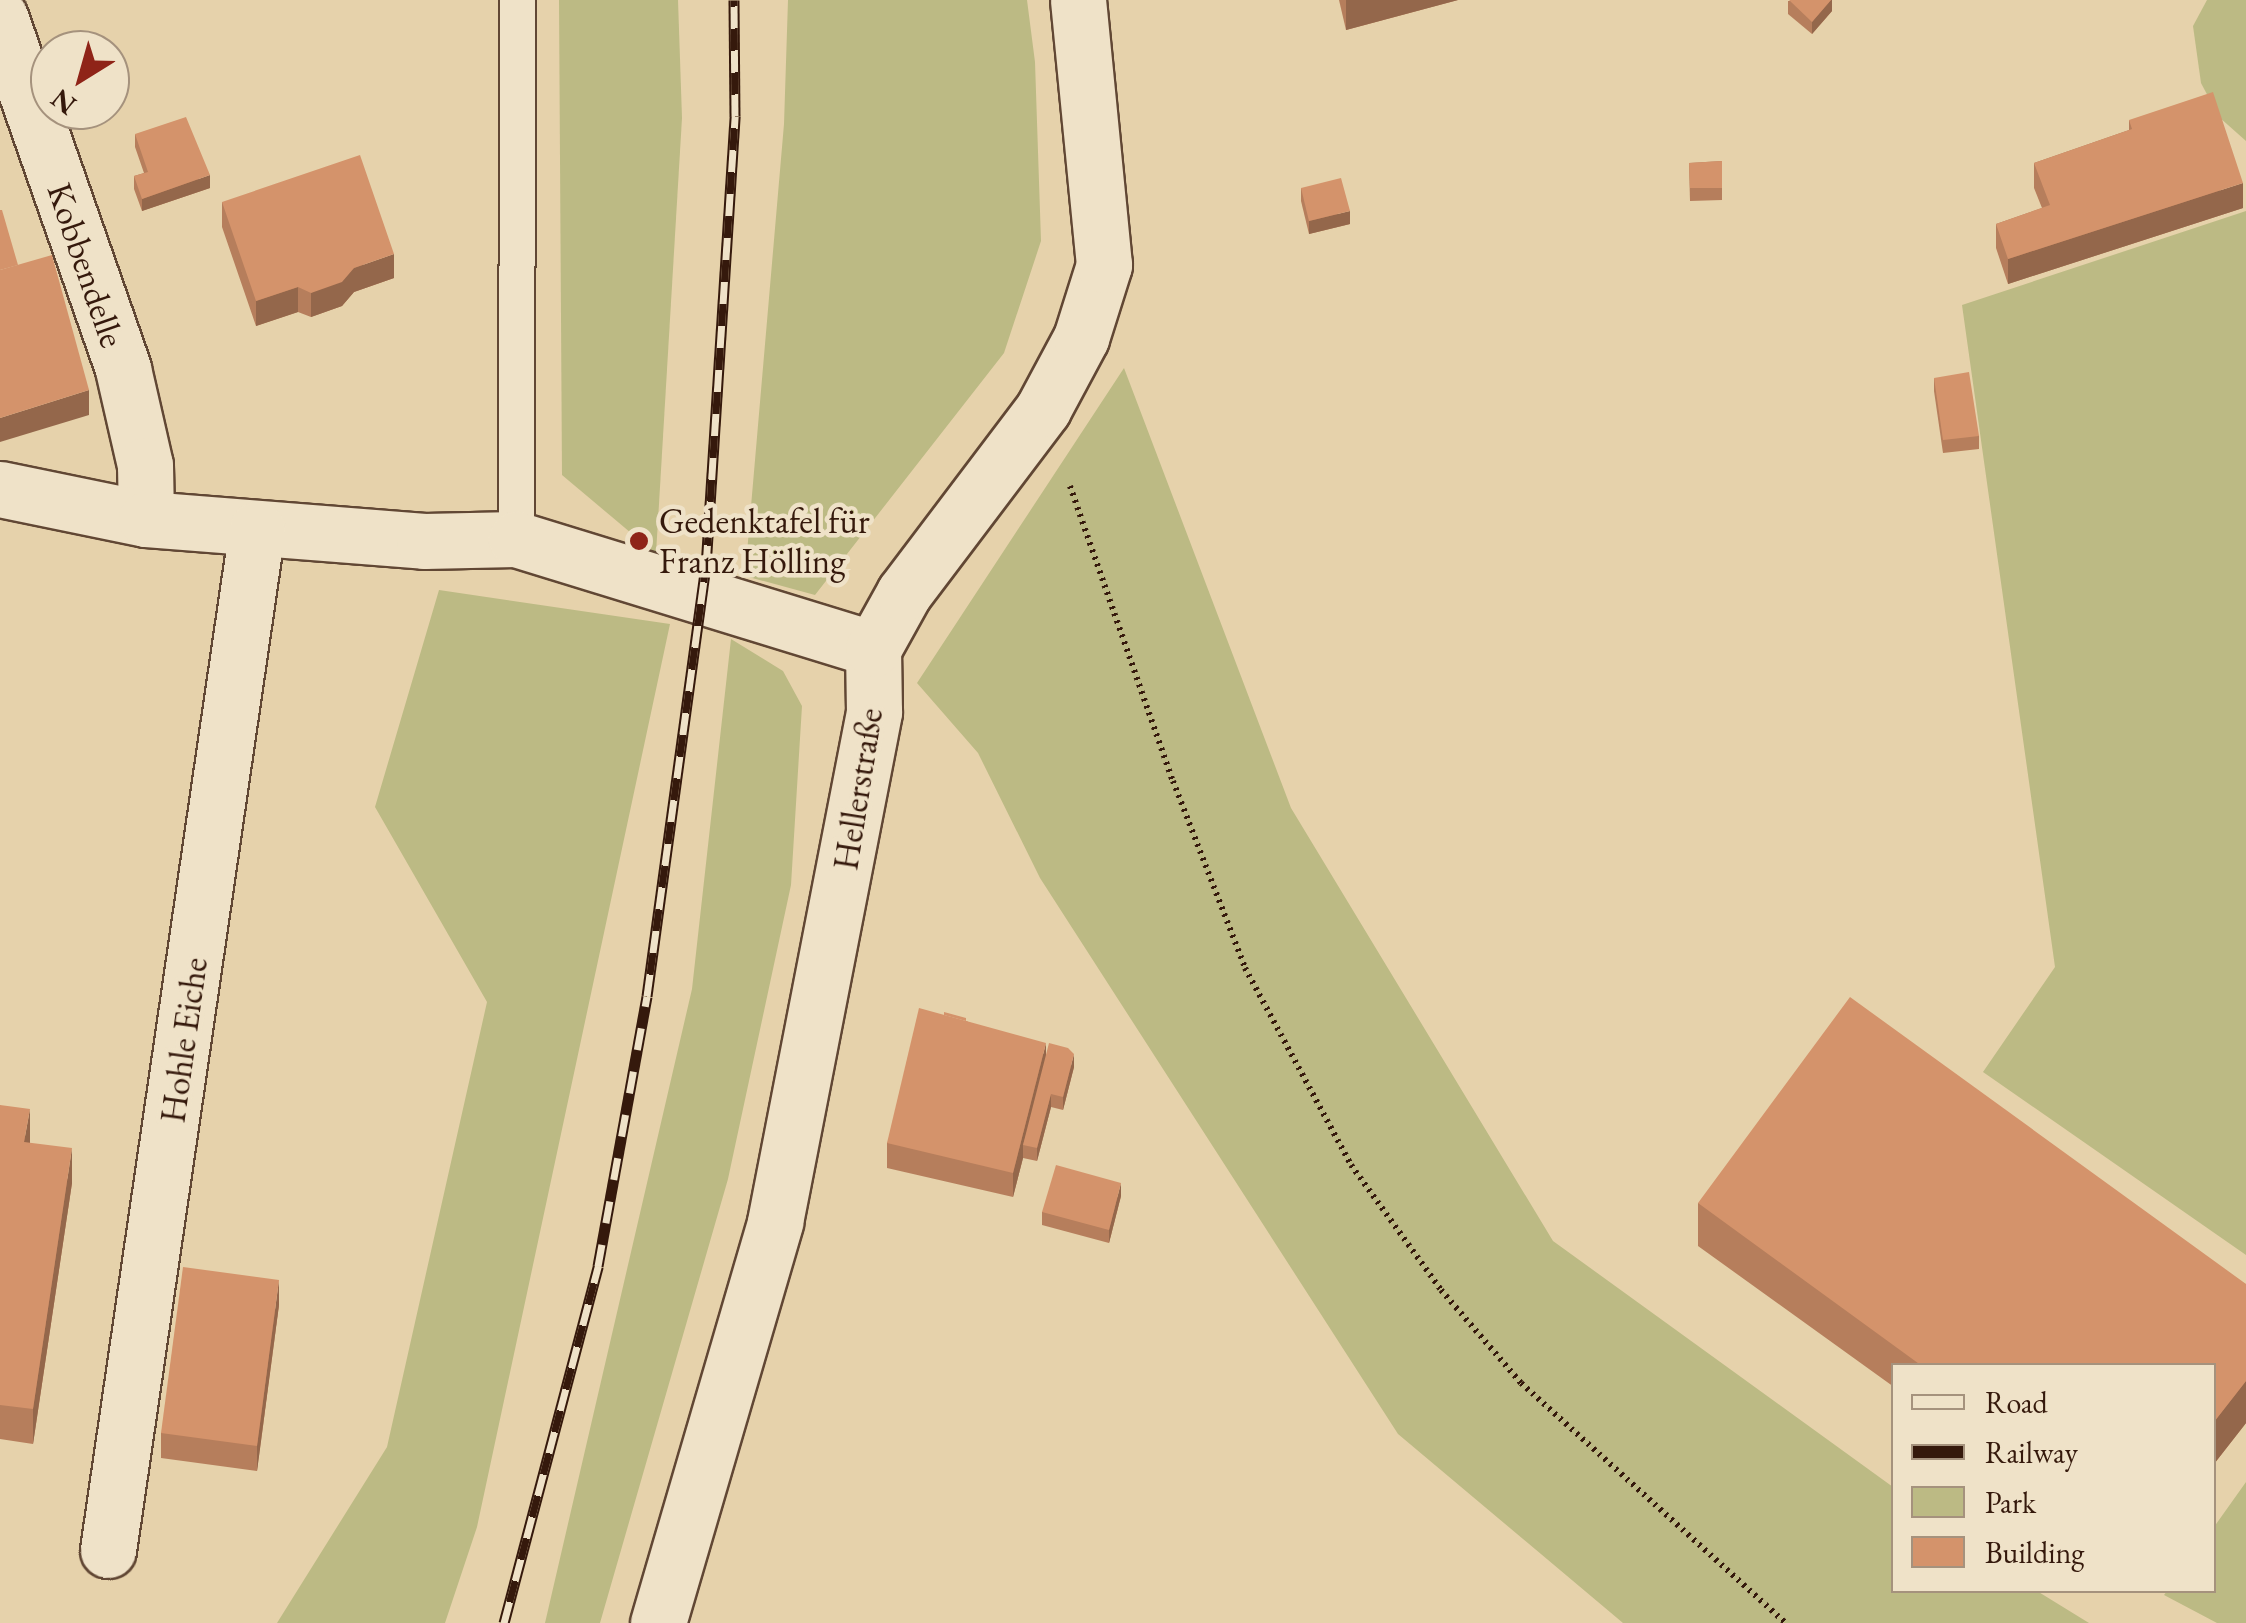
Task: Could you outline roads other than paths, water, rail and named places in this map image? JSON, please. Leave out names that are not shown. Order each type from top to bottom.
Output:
[{"type":"street","name":"Hellerstraße","points":[[658,1623],[775,1222],[871,730],[873,649],[904,593],[1043,409],[1081,338],[1104,265],[1078,0]]},
{"type":"street","name":"Kobbendelle","points":[[0,17],[123,369],[145,465],[146,519]]},
{"type":"street","points":[[0,489],[146,519],[424,541],[516,539],[873,649]]},
{"type":"street","name":"Hohle Eiche","points":[[108,1550],[257,529]]},
{"type":"lane","points":[[516,539],[517,0]]},
{"type":"railway","points":[[504,1623],[598,1266],[647,996],[706,567],[735,116],[734,0]]},
{"type":"place","name":"Gedenktafel für Franz Hölling","points":[[639,541]]}]
